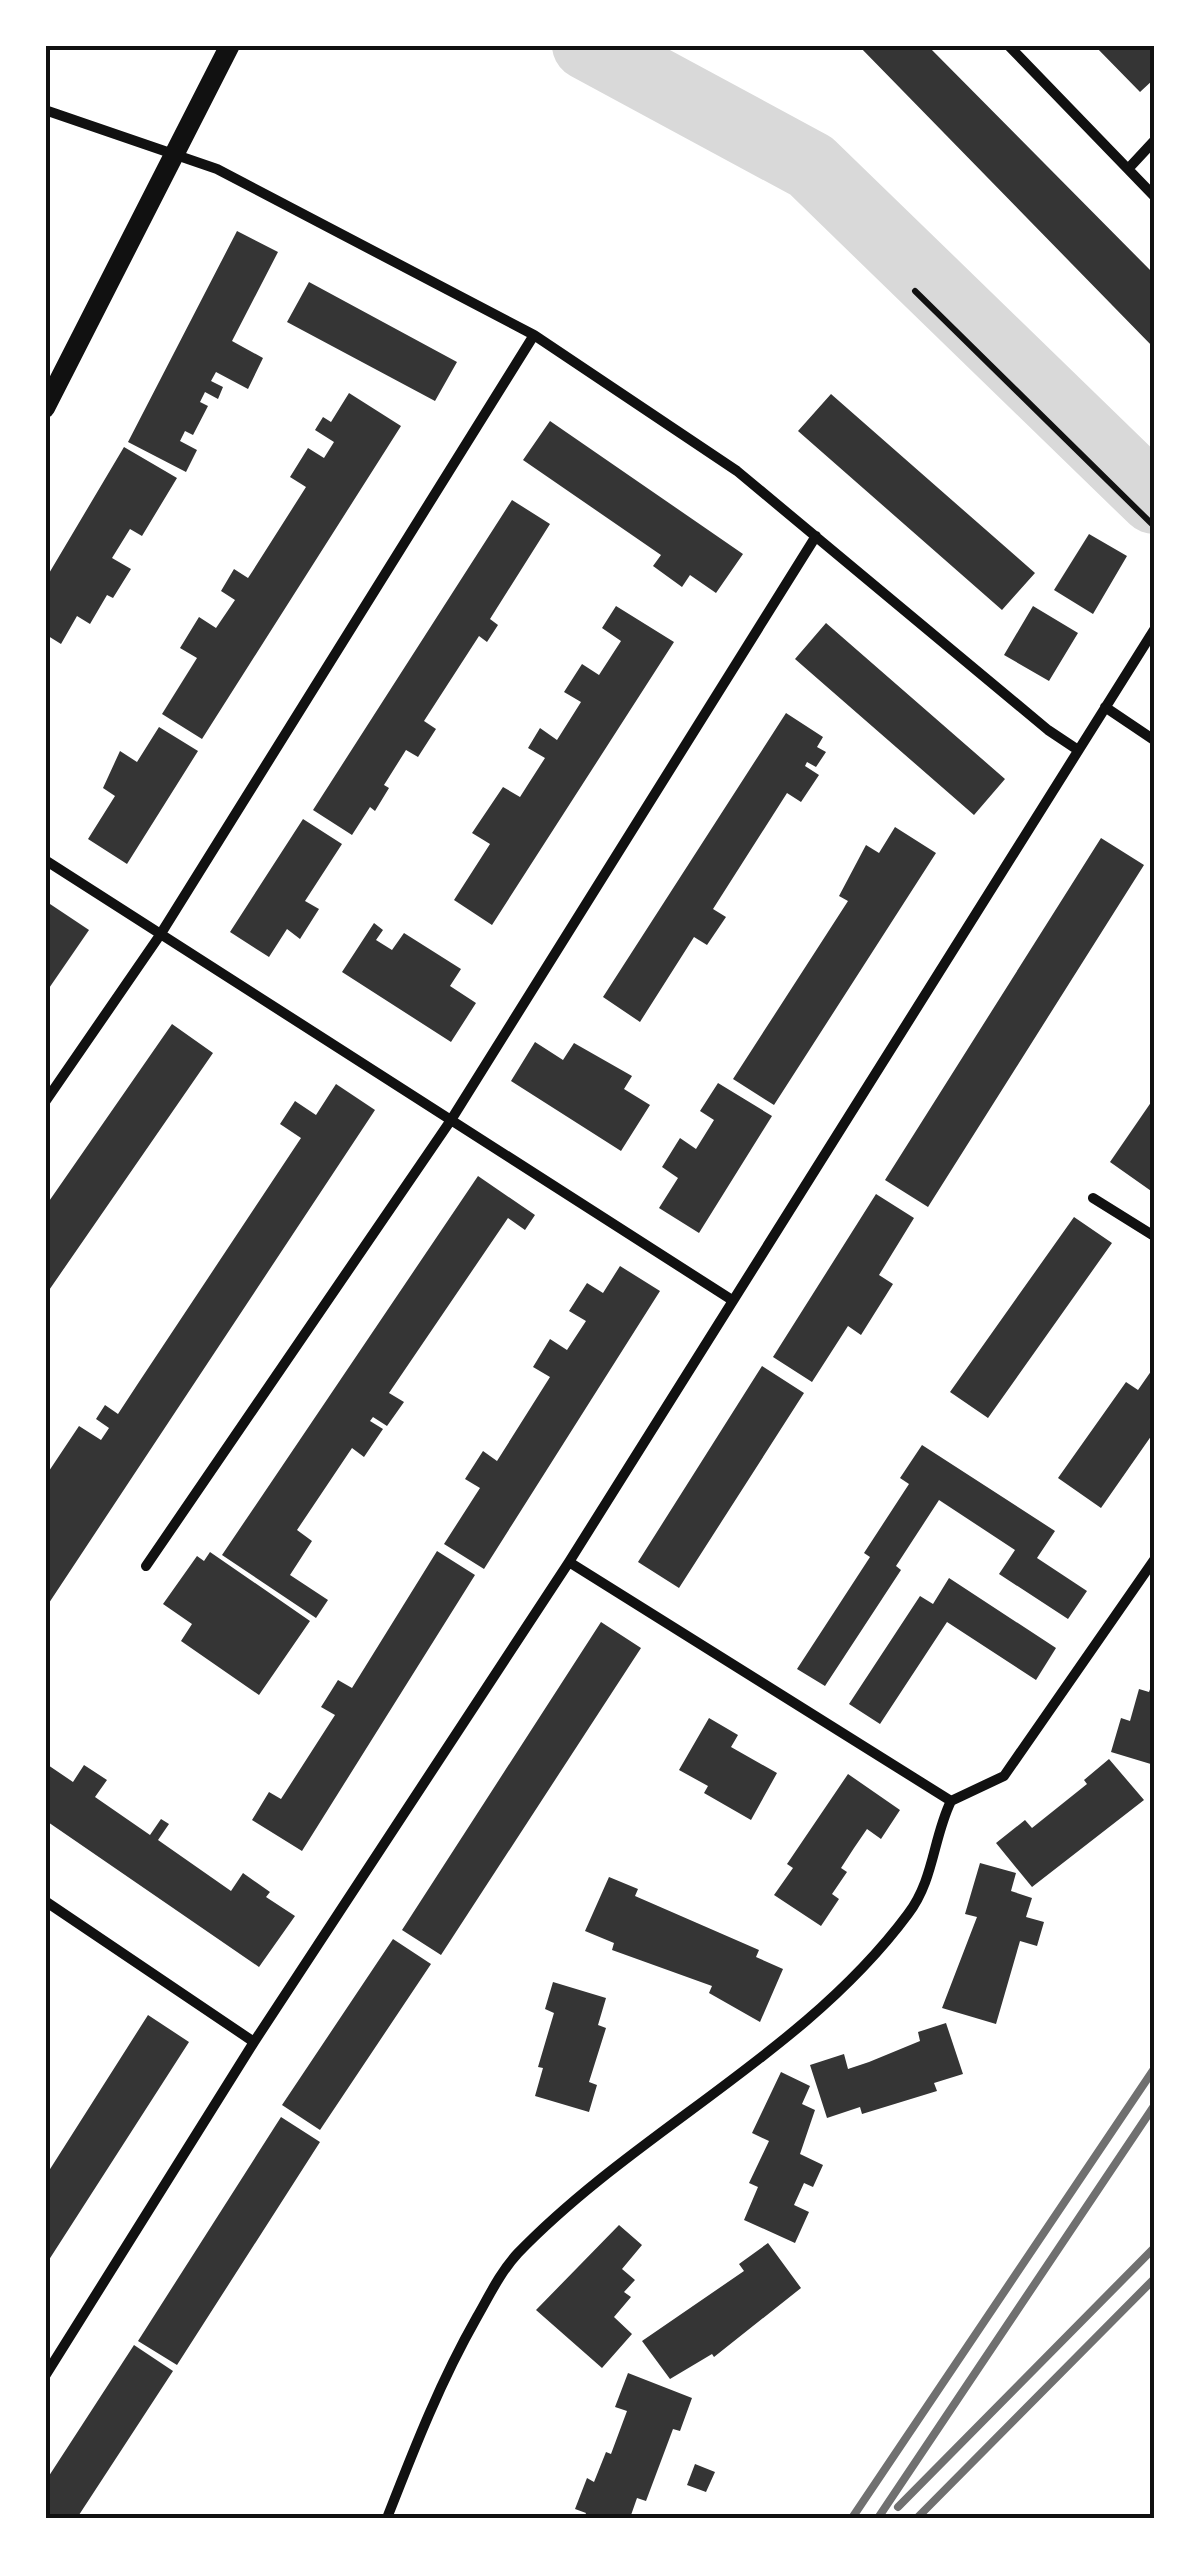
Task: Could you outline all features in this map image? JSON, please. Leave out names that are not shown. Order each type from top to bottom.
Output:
[{"type":"main road","points":[[45,408],[230,45]]},
{"type":"street","points":[[1008,45],[1154,196]]},
{"type":"street","points":[[45,110],[176,153],[534,334],[738,471],[1078,750]]},
{"type":"street","points":[[1128,169],[1154,141]]},
{"type":"street","points":[[45,1102],[160,936],[534,334]]},
{"type":"street","points":[[146,1566],[452,1120],[816,536]]},
{"type":"street","points":[[45,2376],[254,2042],[569,1562],[1154,630]]},
{"type":"street","points":[[1104,707],[1154,740]]},
{"type":"street","points":[[45,860],[732,1300]]},
{"type":"street","points":[[1093,1198],[1154,1236]]},
{"type":"street","points":[[386,2518],[442,2378],[517,2254],[675,2118],[812,2016],[888,1937],[909,1914],[928,1880],[951,1801],[1004,1776],[1154,1560]]},
{"type":"street","points":[[569,1562],[951,1801]]},
{"type":"street","points":[[45,1901],[254,2042]]},
{"type":"path","points":[[915,292],[1154,526]]},
{"type":"building","points":[[858,45],[927,45],[1154,274],[1154,348]]},
{"type":"building","points":[[1094,45],[1154,45],[1154,79],[1140,92]]},
{"type":"building","points":[[237,231],[278,252],[232,341],[263,358],[248,389],[216,372],[211,381],[223,387],[218,399],[205,392],[200,402],[208,406],[193,435],[185,431],[180,441],[197,450],[186,472],[128,442]]},
{"type":"building","points":[[309,282],[457,362],[435,401],[287,322]]},
{"type":"building","points":[[349,393],[401,426],[202,739],[162,714],[197,658],[180,648],[199,617],[216,628],[235,600],[221,591],[234,569],[248,578],[252,572],[306,487],[290,477],[308,448],[324,458],[334,442],[315,430],[323,417],[331,422]]},
{"type":"building","points":[[831,394],[1035,573],[1002,610],[798,431]]},
{"type":"building","points":[[550,421],[743,554],[716,593],[690,575],[682,587],[653,566],[661,555],[523,460]]},
{"type":"building","points":[[124,447],[177,478],[142,536],[130,529],[112,558],[131,569],[113,598],[107,595],[90,624],[77,616],[61,644],[45,634],[45,580]]},
{"type":"building","points":[[512,500],[550,524],[490,619],[498,625],[487,642],[479,636],[424,721],[436,729],[418,757],[406,750],[384,785],[389,788],[375,811],[370,807],[352,835],[313,810]]},
{"type":"building","points":[[1089,534],[1127,556],[1093,614],[1054,590]]},
{"type":"building","points":[[616,606],[674,642],[492,925],[454,900],[490,844],[472,833],[503,787],[520,797],[545,758],[528,748],[540,728],[557,740],[581,702],[564,692],[582,664],[599,675],[621,641],[602,628]]},
{"type":"building","points":[[1033,606],[1078,633],[1049,681],[1004,655]]},
{"type":"building","points":[[826,623],[1005,779],[974,815],[795,659]]},
{"type":"building","points":[[786,713],[823,737],[817,747],[826,752],[816,767],[807,762],[805,766],[819,775],[801,802],[787,793],[713,909],[726,917],[707,945],[694,937],[640,1022],[603,997]]},
{"type":"building","points":[[159,727],[198,751],[127,864],[88,839],[115,796],[103,788],[120,751],[137,762]]},
{"type":"building","points":[[303,819],[342,844],[305,901],[319,909],[300,939],[287,929],[269,957],[230,932]]},
{"type":"building","points":[[895,827],[936,853],[774,1105],[733,1079],[848,901],[839,896],[866,845],[879,853]]},
{"type":"building","points":[[1101,838],[1144,865],[928,1207],[885,1180]]},
{"type":"building","points":[[50,904],[89,930],[45,994],[45,911]]},
{"type":"building","points":[[374,923],[383,930],[376,940],[392,950],[404,933],[461,969],[450,986],[476,1003],[451,1042],[342,972]]},
{"type":"building","points":[[172,1024],[213,1053],[45,1296],[45,1207]]},
{"type":"building","points":[[535,1042],[563,1060],[574,1043],[632,1076],[624,1089],[650,1105],[621,1151],[511,1081]]},
{"type":"building","points":[[718,1083],[772,1116],[699,1233],[659,1208],[678,1178],[662,1167],[680,1138],[696,1149],[714,1120],[700,1111]]},
{"type":"building","points":[[336,1084],[375,1110],[45,1609],[45,1477],[79,1426],[101,1440],[109,1428],[96,1419],[105,1405],[118,1414],[301,1138],[280,1124],[295,1101],[316,1115]]},
{"type":"building","points":[[1154,1098],[1154,1193],[1110,1162]]},
{"type":"building","points":[[478,1176],[535,1215],[525,1230],[508,1218],[389,1393],[404,1402],[387,1426],[373,1417],[370,1421],[383,1429],[364,1457],[352,1448],[297,1530],[312,1541],[290,1575],[328,1600],[316,1618],[222,1555]]},
{"type":"building","points":[[876,1194],[914,1218],[879,1275],[893,1284],[861,1335],[848,1326],[812,1382],[773,1357]]},
{"type":"building","points":[[1074,1217],[1112,1243],[988,1418],[950,1392]]},
{"type":"building","points":[[620,1266],[660,1291],[484,1569],[444,1544],[480,1488],[465,1479],[483,1451],[497,1461],[550,1377],[533,1367],[550,1339],[567,1350],[586,1321],[569,1311],[587,1283],[603,1293]]},
{"type":"building","points":[[762,1366],[804,1393],[679,1588],[638,1562]]},
{"type":"building","points":[[1154,1367],[1154,1432],[1101,1508],[1058,1478],[1126,1382],[1138,1390]]},
{"type":"building","points":[[922,1445],[1055,1531],[1037,1558],[1087,1591],[1068,1619],[999,1574],[1015,1550],[939,1500],[896,1566],[901,1570],[825,1686],[797,1669],[870,1557],[864,1553],[909,1484],[900,1478]]},
{"type":"building","points":[[437,1551],[475,1575],[302,1851],[252,1820],[269,1792],[281,1799],[335,1715],[321,1707],[338,1680],[352,1688]]},
{"type":"building","points":[[210,1552],[310,1621],[259,1695],[181,1641],[192,1624],[163,1604],[197,1556],[204,1561]]},
{"type":"building","points":[[949,1578],[1056,1648],[1036,1680],[947,1622],[880,1724],[849,1704],[920,1596],[933,1604]]},
{"type":"building","points":[[601,1622],[641,1648],[441,1955],[402,1930]]},
{"type":"building","points":[[1154,1678],[1154,1765],[1111,1752],[1121,1718],[1130,1721],[1139,1689],[1149,1692]]},
{"type":"building","points":[[709,1718],[738,1735],[731,1747],[777,1773],[751,1820],[704,1793],[708,1786],[679,1770]]},
{"type":"building","points":[[1109,1759],[1144,1800],[1032,1887],[996,1843],[1025,1820],[1032,1828],[1087,1784],[1084,1780]]},
{"type":"building","points":[[45,1763],[73,1782],[84,1765],[107,1780],[95,1797],[150,1835],[161,1819],[169,1824],[158,1840],[231,1891],[243,1873],[270,1892],[266,1897],[295,1916],[259,1967],[45,1820]]},
{"type":"building","points":[[848,1774],[900,1810],[881,1839],[867,1829],[854,1848],[841,1868],[847,1872],[832,1894],[839,1899],[821,1926],[774,1895],[793,1868],[787,1864]]},
{"type":"building","points":[[980,1863],[1016,1873],[1011,1891],[1032,1898],[1026,1917],[1044,1922],[1037,1946],[1020,1941],[996,2024],[942,2008],[977,1917],[965,1914]]},
{"type":"building","points":[[609,1877],[638,1889],[635,1896],[759,1950],[756,1957],[783,1969],[760,2022],[709,1993],[712,1986],[612,1950],[614,1943],[585,1931]]},
{"type":"building","points":[[393,1939],[431,1964],[320,2130],[282,2105]]},
{"type":"building","points":[[553,1982],[606,1998],[598,2025],[606,2028],[589,2082],[597,2085],[589,2112],[535,2096],[543,2068],[538,2067],[554,2013],[545,2009]]},
{"type":"building","points":[[148,2015],[189,2042],[45,2266],[45,2177]]},
{"type":"building","points":[[946,2023],[963,2074],[934,2083],[937,2091],[862,2114],[860,2107],[827,2118],[810,2065],[844,2054],[848,2069],[920,2041],[918,2032]]},
{"type":"building","points":[[781,2072],[810,2086],[802,2104],[815,2110],[800,2154],[823,2165],[813,2187],[804,2183],[794,2205],[809,2212],[795,2243],[744,2220],[758,2187],[749,2183],[769,2141],[752,2133]]},
{"type":"building","points":[[281,2117],[320,2142],[177,2365],[138,2341]]},
{"type":"building","points":[[619,2225],[642,2245],[622,2269],[635,2280],[624,2292],[631,2297],[614,2317],[632,2334],[602,2368],[536,2310]]},
{"type":"building","points":[[768,2243],[801,2288],[714,2357],[712,2354],[670,2379],[642,2341],[744,2271],[739,2264]]},
{"type":"building","points":[[134,2345],[173,2371],[77,2518],[45,2518],[45,2482]]},
{"type":"building","points":[[628,2373],[692,2398],[680,2431],[673,2429],[646,2501],[637,2498],[630,2518],[584,2518],[586,2513],[575,2509],[587,2478],[594,2482],[606,2452],[611,2454],[627,2411],[615,2407]]},
{"type":"building","points":[[695,2464],[715,2472],[706,2492],[687,2485]]},
{"type":"waterway","points":[[587,45],[811,166],[1154,499]]},
{"type":"railway","points":[[852,2518],[1154,2069]]},
{"type":"railway","points":[[878,2518],[1154,2106]]},
{"type":"railway","points":[[898,2507],[1154,2248]]},
{"type":"railway","points":[[917,2518],[1154,2279]]}]
